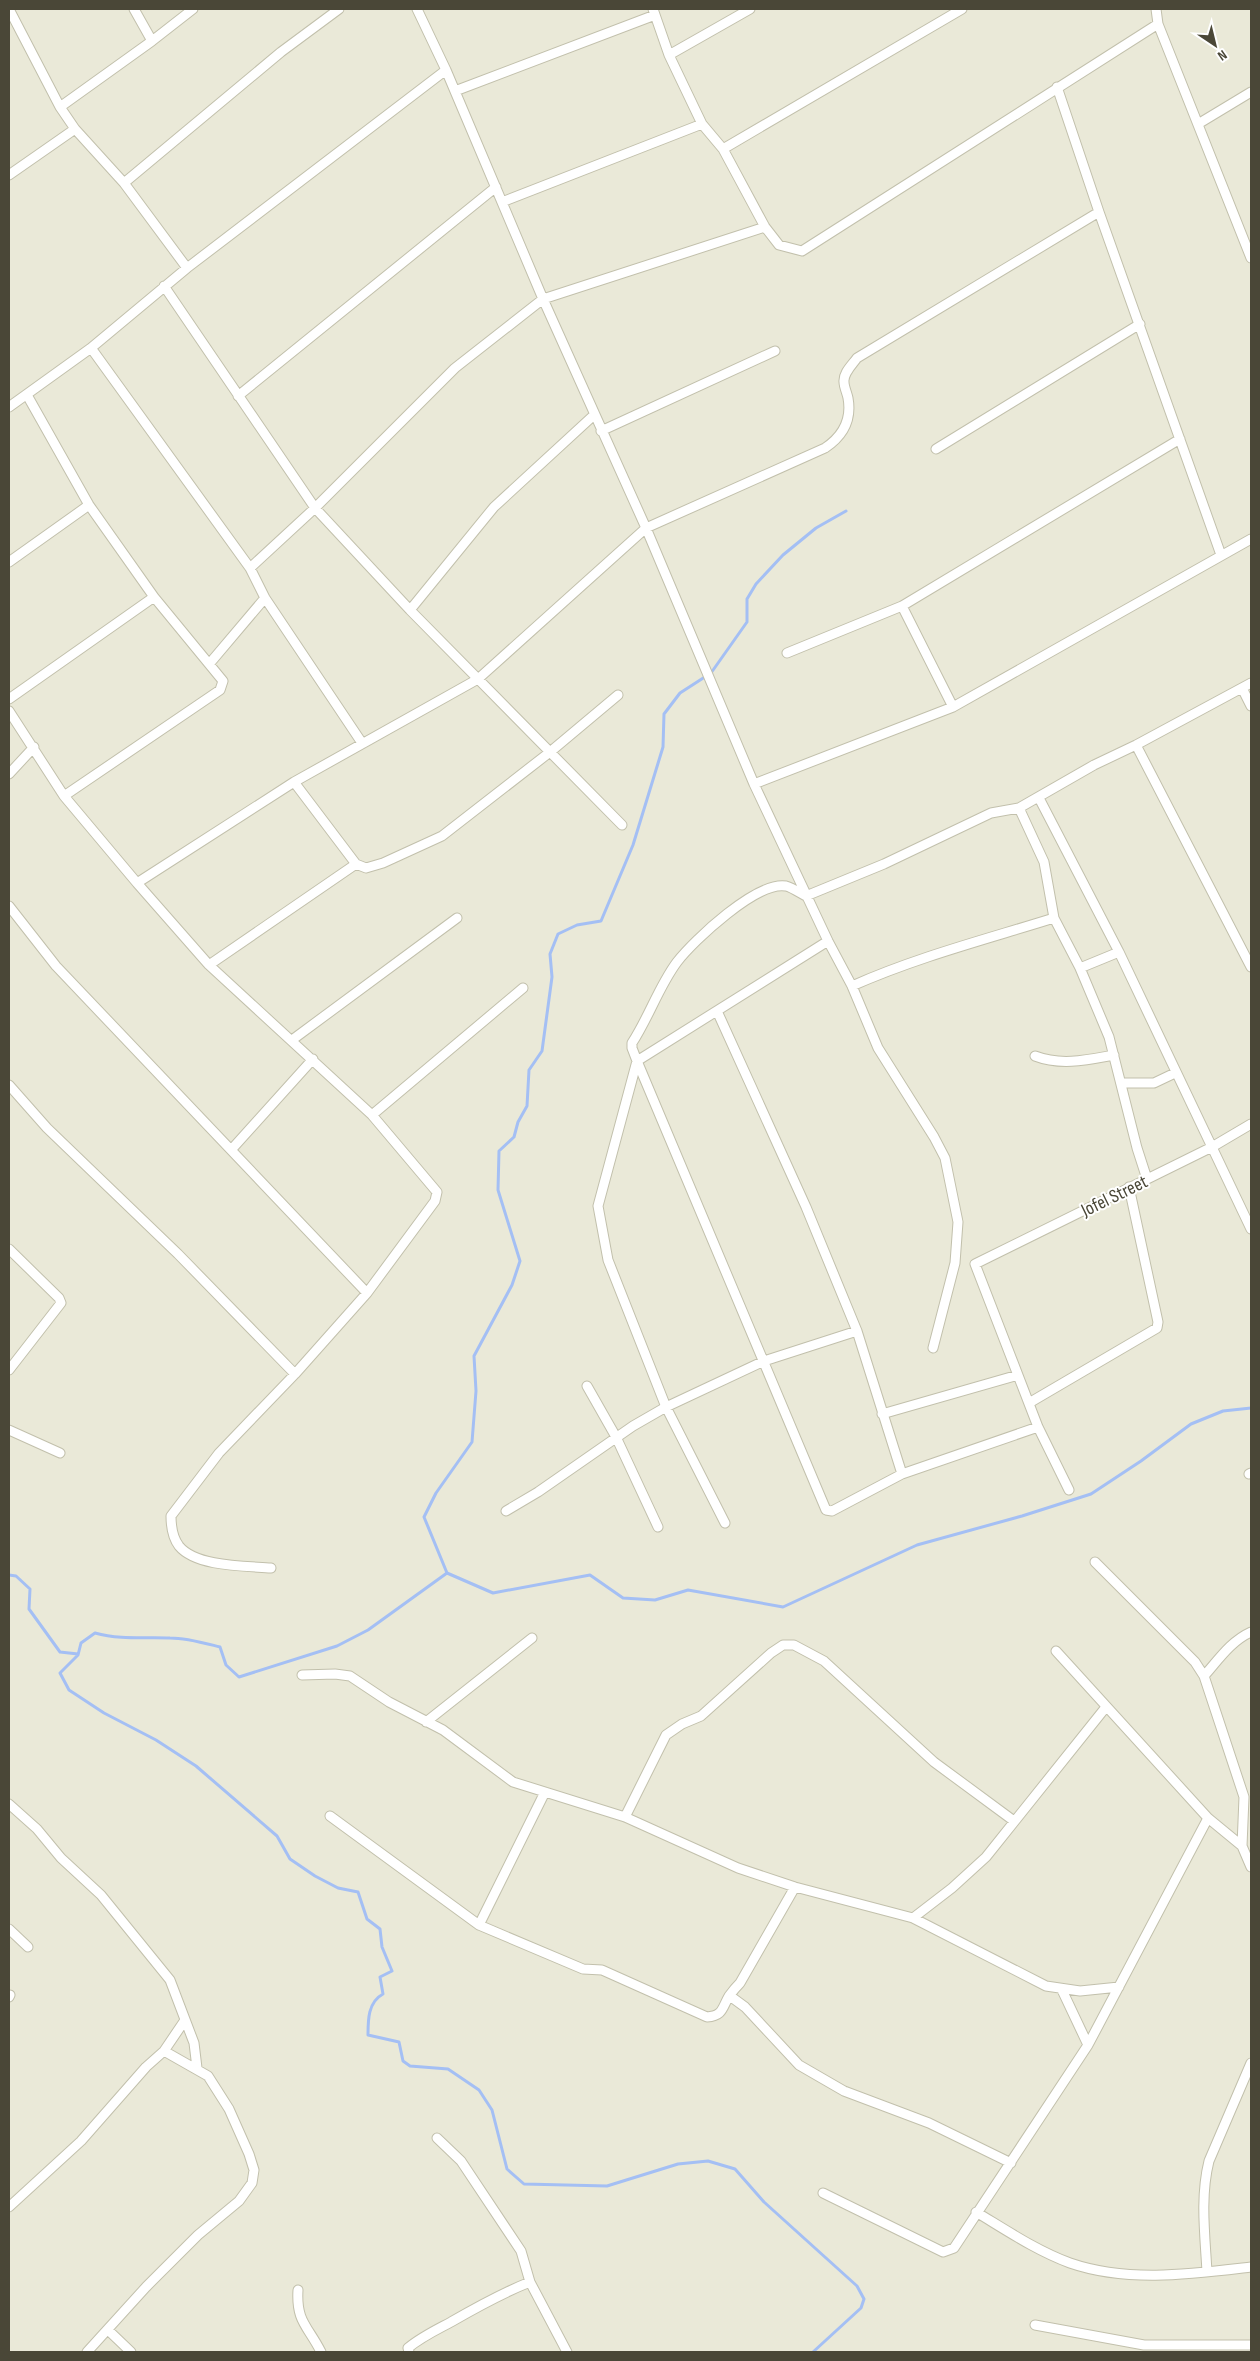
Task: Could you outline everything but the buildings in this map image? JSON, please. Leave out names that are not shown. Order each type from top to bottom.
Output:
[{"type":"street","points":[[9,9],[60,107],[75,129],[124,183],[186,268]]},
{"type":"street","points":[[134,9],[152,41]]},
{"type":"street","points":[[60,107],[193,9]]},
{"type":"street","points":[[124,183],[281,52],[339,9]]},
{"type":"street","points":[[417,9],[446,70],[594,415],[646,528],[754,784],[806,896],[852,986],[878,1048],[946,1158],[958,1222],[955,1263],[933,1348]]},
{"type":"street","points":[[669,55],[750,9]]},
{"type":"street","points":[[723,149],[962,9]]},
{"type":"street","points":[[1156,9],[1158,24],[1249,245],[1251,258]]},
{"type":"street","points":[[455,92],[654,12],[669,55],[702,124],[723,149],[765,226],[779,246],[802,251],[1158,24]]},
{"type":"street","points":[[9,407],[92,348],[186,268],[446,70]]},
{"type":"street","points":[[1057,87],[1098,212],[1140,324],[1220,555]]},
{"type":"street","points":[[1198,124],[1251,92]]},
{"type":"street","points":[[502,202],[702,124]]},
{"type":"street","points":[[9,175],[75,129]]},
{"type":"street","points":[[238,396],[496,187]]},
{"type":"street","points":[[136,883],[294,782],[478,679],[646,528],[835,442],[844,432],[849,417],[849,404],[844,381],[846,372],[857,358],[1098,212]]},
{"type":"street","points":[[250,568],[315,508],[455,368],[543,299],[765,226]]},
{"type":"street","points":[[164,286],[315,508],[410,610],[622,825]]},
{"type":"street","points":[[936,449],[1140,324]]},
{"type":"street","points":[[92,348],[250,568],[265,598],[362,743]]},
{"type":"street","points":[[602,431],[775,351]]},
{"type":"street","points":[[27,395],[89,505],[154,597],[223,681],[223,686],[220,690],[64,796]]},
{"type":"street","points":[[410,610],[494,507],[594,415]]},
{"type":"street","points":[[787,653],[902,606],[1180,439]]},
{"type":"street","points":[[9,562],[89,505]]},
{"type":"street","points":[[754,784],[953,707],[1251,539]]},
{"type":"street","points":[[9,699],[154,597]]},
{"type":"street","points":[[210,663],[265,598]]},
{"type":"street","points":[[902,606],[953,707]]},
{"type":"street","points":[[1038,1427],[902,1474],[832,1511],[826,1510],[637,1061],[632,1043],[677,962],[703,934],[727,914],[760,892],[786,886],[806,896],[884,864],[991,812],[1019,808],[1094,765],[1136,745],[1251,683]]},
{"type":"street","points":[[1242,688],[1251,706]]},
{"type":"street","points":[[294,782],[356,864],[366,868],[383,863],[442,836],[550,752],[618,695]]},
{"type":"street","points":[[9,711],[64,796],[136,883],[210,965],[372,1115],[438,1196],[367,1293],[295,1374],[219,1453],[171,1516],[171,1527],[178,1545],[188,1553],[208,1562],[271,1568]]},
{"type":"street","points":[[1136,745],[1251,967]]},
{"type":"street","points":[[9,774],[34,748]]},
{"type":"street","points":[[1038,798],[1119,952],[1251,1229]]},
{"type":"street","points":[[1019,808],[1044,862],[1054,918],[1080,968],[1114,1056],[1137,1148],[1147,1179]]},
{"type":"street","points":[[210,965],[356,864]]},
{"type":"street","points":[[9,906],[56,966],[367,1293]]},
{"type":"street","points":[[292,1040],[457,918]]},
{"type":"street","points":[[852,986],[876,975],[923,959],[1054,918]]},
{"type":"street","points":[[725,1523],[666,1407],[608,1260],[598,1206],[637,1061],[828,941]]},
{"type":"street","points":[[1080,968],[1119,952]]},
{"type":"street","points":[[372,1115],[523,988]]},
{"type":"street","points":[[717,1011],[806,1207],[857,1331],[902,1474]]},
{"type":"street","points":[[1035,1056],[1051,1062],[1114,1056]]},
{"type":"street","points":[[231,1150],[313,1059]]},
{"type":"street","points":[[1121,1083],[1154,1083],[1175,1073]]},
{"type":"street","points":[[9,1085],[47,1128],[178,1254],[295,1374]]},
{"type":"street","name":"Jofel Street","points":[[1018,1375],[976,1264],[1212,1146],[1251,1124]]},
{"type":"street","points":[[1029,1404],[1157,1328],[1158,1322],[1129,1187]]},
{"type":"street","points":[[9,1249],[60,1298],[60,1303],[9,1370]]},
{"type":"street","points":[[506,1511],[538,1492],[616,1437],[666,1407],[764,1361],[857,1331]]},
{"type":"street","points":[[882,1414],[1018,1375],[1038,1427],[1069,1490]]},
{"type":"street","points":[[587,1386],[616,1437],[658,1527]]},
{"type":"street","points":[[9,1430],[60,1453]]},
{"type":"street","points":[[1095,1562],[1195,1662],[1204,1676],[1244,1797],[1247,1830],[1242,1846]]},
{"type":"street","points":[[1204,1676],[1231,1645],[1239,1638],[1251,1632]]},
{"type":"street","points":[[426,1722],[532,1638]]},
{"type":"street","points":[[625,1817],[666,1736],[682,1724],[701,1716],[771,1653],[783,1645],[794,1645],[824,1661],[934,1762],[1014,1821]]},
{"type":"street","points":[[1056,1651],[1208,1818],[1242,1846],[1251,1867]]},
{"type":"street","points":[[302,1675],[335,1674],[350,1676],[389,1702],[443,1730],[513,1782],[625,1817],[738,1868],[795,1887],[913,1918],[1046,1986],[1062,1990],[1080,1991],[1119,1987]]},
{"type":"street","points":[[913,1918],[952,1888],[986,1857],[1106,1707]]},
{"type":"street","points":[[479,1925],[545,1792]]},
{"type":"street","points":[[9,1806],[37,1829],[61,1858],[101,1895],[170,1980],[194,2043],[197,2068]]},
{"type":"street","points":[[330,1816],[479,1925],[582,1969],[602,1970],[707,2017],[716,2016],[722,2012],[795,1887]]},
{"type":"street","points":[[823,2192],[943,2252],[954,2248],[976,2212],[1011,2163],[1088,2046],[1208,1818]]},
{"type":"street","points":[[9,1929],[28,1947]]},
{"type":"street","points":[[1062,1990],[1088,2046]]},
{"type":"street","points":[[730,1996],[745,2007],[799,2066],[844,2091],[928,2123],[1011,2163]]},
{"type":"street","points":[[9,2207],[81,2142],[146,2067],[164,2051],[185,2020]]},
{"type":"street","points":[[87,2352],[146,2287],[198,2235],[239,2201],[252,2183],[254,2170],[249,2154],[232,2116],[208,2076],[197,2068],[164,2051]]},
{"type":"street","points":[[1207,2272],[1203,2192],[1205,2177],[1209,2161],[1251,2063]]},
{"type":"street","points":[[437,2138],[461,2160],[521,2251],[530,2282],[567,2352]]},
{"type":"street","points":[[976,2212],[1025,2241],[1070,2263],[1125,2276],[1207,2272],[1251,2267]]},
{"type":"street","points":[[409,2352],[408,2348],[440,2328],[499,2294],[530,2282]]},
{"type":"street","points":[[298,2290],[297,2307],[300,2318],[321,2352]]},
{"type":"street","points":[[1036,2325],[1144,2345],[1208,2347],[1251,2345]]},
{"type":"street","points":[[108,2330],[131,2352]]},
{"type":"shaded area","points":[[9,9],[1251,9],[1251,2352],[9,2352]]},
{"type":"waterway","points":[[846,511],[816,528],[783,555],[756,584],[747,599],[747,622],[711,673],[680,693],[664,714],[663,747],[633,845],[601,921],[577,925],[558,934],[550,954],[552,977],[542,1051],[529,1070],[527,1106],[518,1122],[514,1137],[499,1151],[498,1190],[520,1261],[512,1285],[474,1356],[476,1391],[472,1442],[436,1493],[424,1517],[447,1573],[493,1593],[590,1575],[623,1598],[655,1600],[688,1590],[783,1607],[917,1545],[1022,1516],[1091,1494],[1141,1461],[1191,1424],[1223,1411],[1251,1408]]},
{"type":"waterway","points":[[447,1573],[368,1630],[337,1646],[239,1677],[226,1665],[220,1647],[183,1639],[123,1637],[95,1633],[81,1643],[78,1655],[60,1673],[69,1690],[104,1713],[156,1740],[196,1766],[277,1836],[290,1859],[315,1876],[338,1888],[358,1892],[367,1919],[380,1929],[382,1947],[392,1971],[380,1977],[383,1994],[374,2002],[370,2012],[368,2035],[399,2042],[403,2061],[410,2066],[448,2069],[479,2090],[492,2110],[507,2169],[524,2184],[607,2186],[678,2164],[708,2161],[735,2169],[764,2202],[857,2286],[864,2299],[861,2308],[813,2352]]},
{"type":"waterway","points":[[9,1575],[16,1576],[30,1589],[29,1609],[60,1652],[78,1654]]}]
